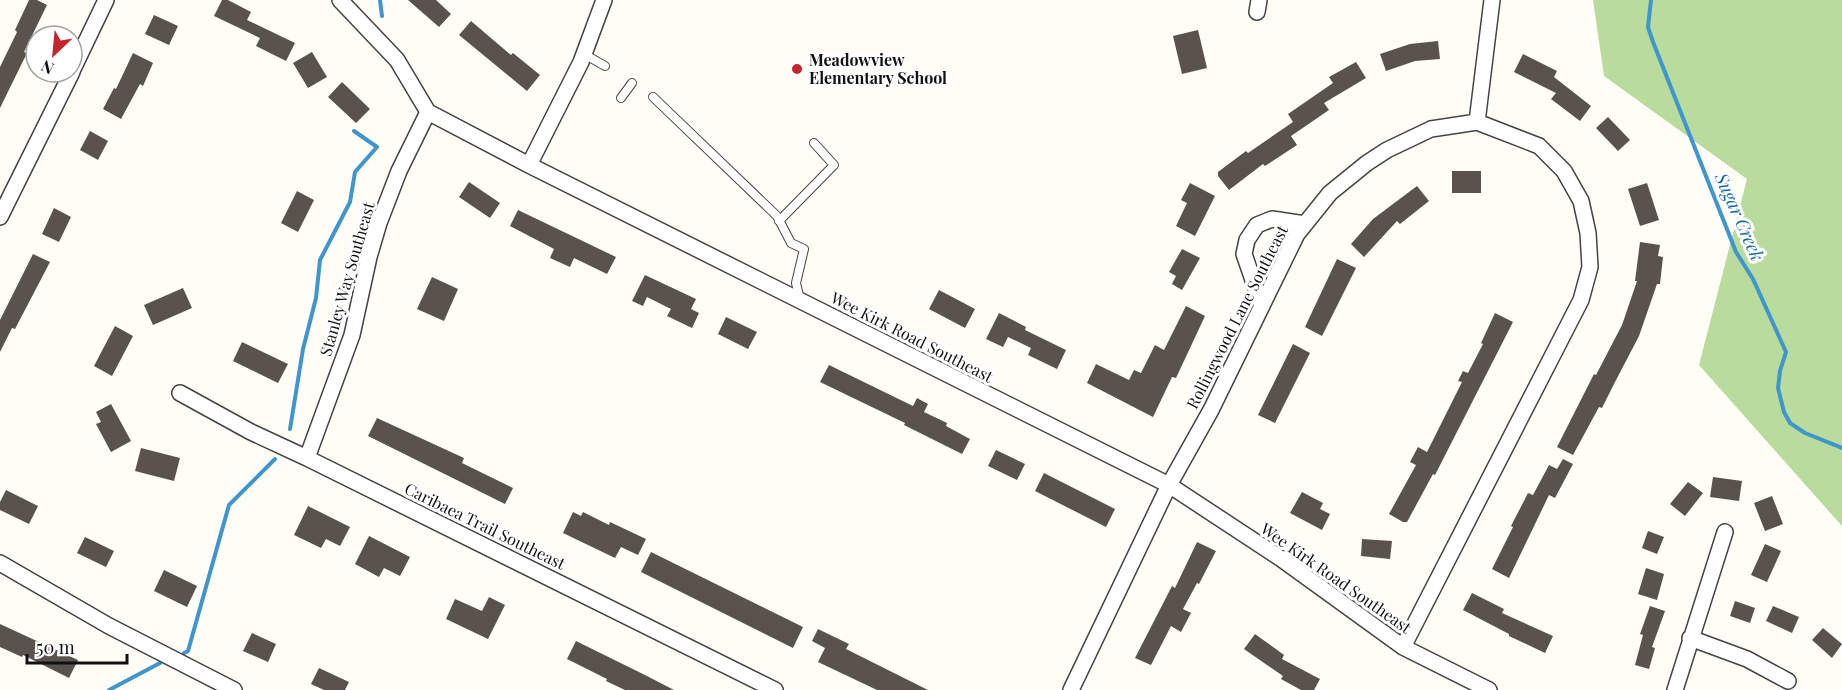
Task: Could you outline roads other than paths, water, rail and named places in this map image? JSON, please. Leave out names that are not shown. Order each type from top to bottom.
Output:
[{"type":"street","points":[[84,47],[106,0]]},
{"type":"street","points":[[340,0],[397,60],[428,112]]},
{"type":"street","points":[[529,165],[584,54],[604,0]]},
{"type":"street","points":[[1477,122],[1492,0]]},
{"type":"street","points":[[0,217],[66,84]]},
{"type":"street","name":"Wee Kirk Road Southeast","points":[[428,112],[529,165],[1169,486],[1280,558],[1402,647],[1489,690]]},
{"type":"street","name":"Stanley Way Southeast","points":[[307,458],[352,335],[379,223],[399,171],[428,112]]},
{"type":"street","name":"Rollingwood Lane Southeast","points":[[1071,690],[1169,486],[1211,410],[1297,234],[1330,193],[1387,150],[1431,129],[1477,122],[1539,146],[1564,171],[1581,201],[1588,233],[1590,267],[1581,300],[1402,647]]},
{"type":"street","points":[[1262,306],[1244,254],[1247,240],[1257,225],[1272,219],[1305,224]]},
{"type":"street","name":"Caribaea Trail Southeast","points":[[180,393],[251,432],[775,690]]},
{"type":"street","points":[[1675,690],[1725,532]]},
{"type":"street","points":[[0,563],[109,626],[234,690]]},
{"type":"street","points":[[1690,638],[1747,659],[1788,681]]},
{"type":"lane","points":[[584,54],[605,66]]},
{"type":"lane","points":[[621,98],[632,83]]},
{"type":"lane","points":[[653,97],[777,216],[791,243],[804,249],[796,283],[800,301]]},
{"type":"lane","points":[[779,221],[834,165],[814,143]]},
{"type":"waterway","points":[[380,0],[382,16]]},
{"type":"waterway","name":"Sugar Creek","points":[[1651,0],[1648,27],[1653,42],[1736,252],[1753,279],[1786,352],[1778,388],[1784,412],[1790,423],[1805,433],[1842,448]]},
{"type":"waterway","points":[[290,429],[303,349],[316,298],[320,260],[350,202],[355,172],[377,147],[354,131]]},
{"type":"waterway","points":[[184,653],[188,651],[229,505],[275,459]]},
{"type":"waterway","points":[[109,690],[160,663]]},
{"type":"place","name":"Meadowview Elementary School","points":[[797,69]]}]
